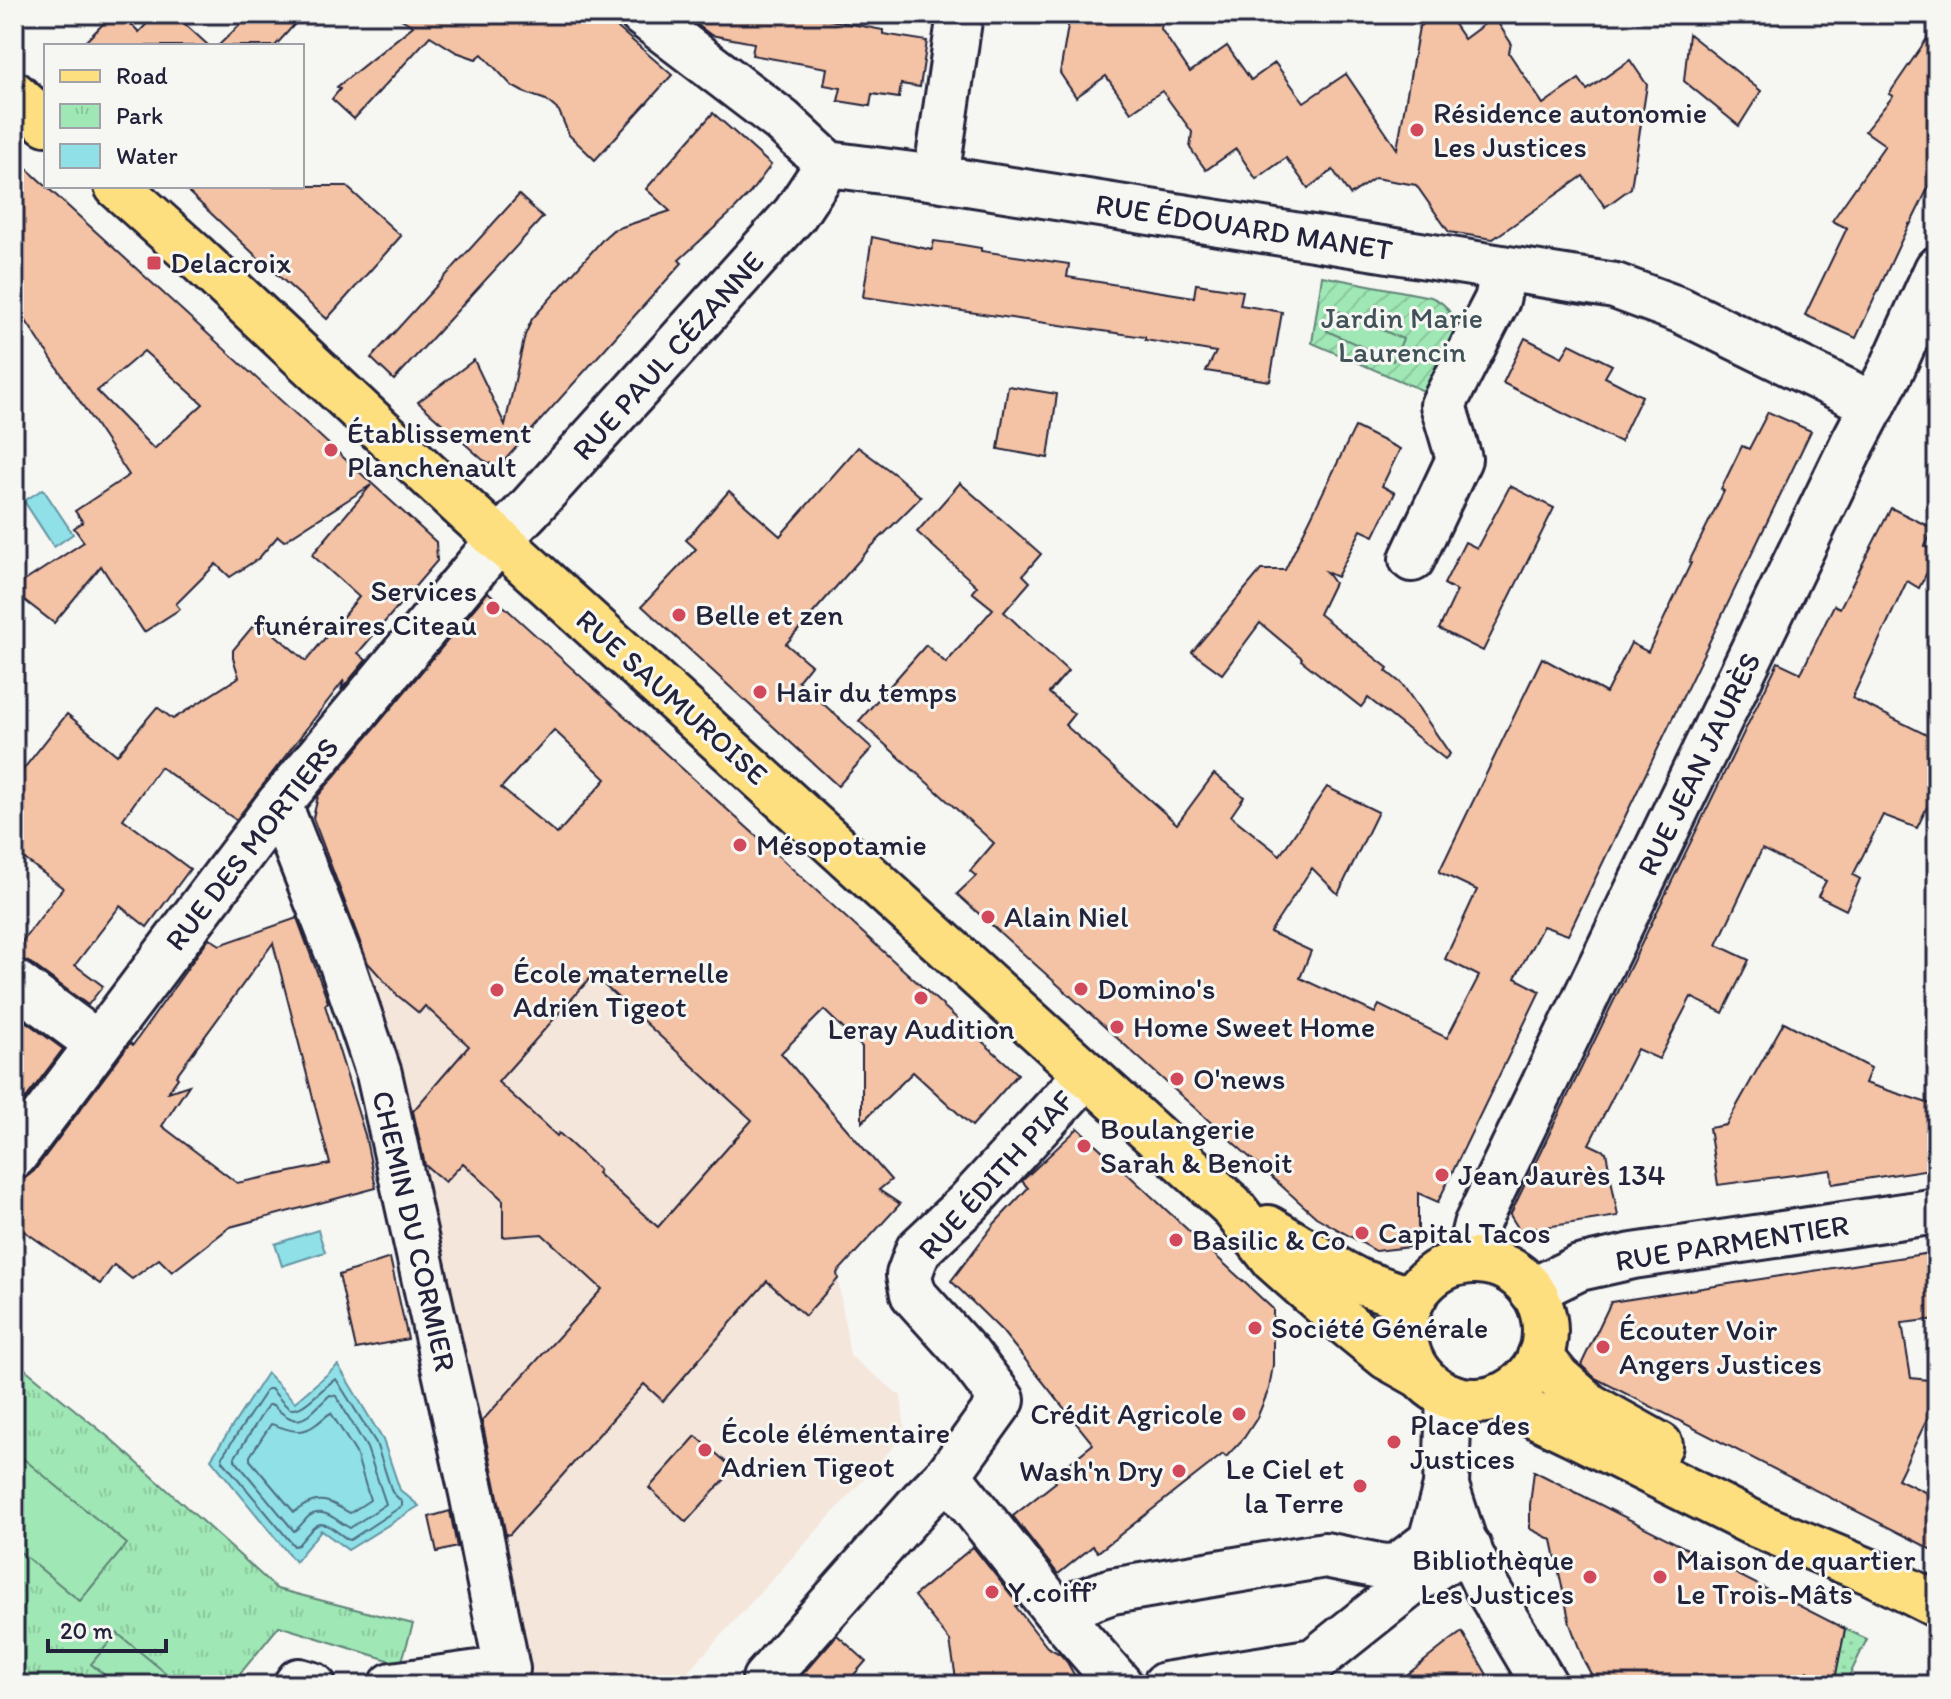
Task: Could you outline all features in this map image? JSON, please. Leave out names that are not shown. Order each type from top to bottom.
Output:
[{"type":"main road","points":[[14,94],[44,121]]},
{"type":"main road","name":"RUE SAUMUROISE","points":[[119,188],[456,501],[1231,1205],[1274,1260],[1387,1357],[1435,1386]]},
{"type":"main road","name":"RUE SAUMUROISE","points":[[1231,1205],[1358,1281],[1412,1300]]},
{"type":"main road","points":[[1475,1261],[1494,1264],[1511,1271],[1532,1291],[1541,1308],[1545,1328],[1543,1347],[1530,1374],[1507,1393],[1468,1401],[1435,1386],[1413,1365],[1405,1339],[1405,1326],[1412,1300],[1438,1272],[1456,1264],[1475,1261]]},
{"type":"main road","points":[[1540,1356],[1558,1378],[1590,1406],[1768,1505],[1871,1572]]},
{"type":"main road","points":[[1497,1397],[1757,1525],[1871,1572],[1937,1605]]},
{"type":"street","points":[[642,14],[782,121],[828,164]]},
{"type":"street","points":[[936,178],[960,14]]},
{"type":"street","name":"RUE ÉDOUARD MANET","points":[[828,164],[936,178],[1615,286],[1680,310],[1873,406]]},
{"type":"street","name":"RUE PAUL CÉZANNE","points":[[499,540],[755,261],[795,214],[828,164]]},
{"type":"street","points":[[1412,559],[1459,459],[1443,405],[1497,300],[1504,269]]},
{"type":"street","name":"RUE JEAN JAURÈS","points":[[1475,1261],[1473,1237],[1477,1222],[1891,371],[1937,269]]},
{"type":"street","name":"RUE DES MORTIERS","points":[[14,1156],[279,804],[499,540]]},
{"type":"street","name":"CHEMIN DU CORMIER","points":[[279,804],[342,964],[379,1074],[472,1493],[507,1669],[392,1685]]},
{"type":"street","points":[[14,982],[98,1044]]},
{"type":"street","name":"RUE ÉDITH PIAF","points":[[765,1685],[765,1679],[948,1475],[1002,1400],[968,1355],[913,1294],[909,1275],[918,1250],[968,1203],[1087,1074]]},
{"type":"street","name":"RUE PARMENTIER","points":[[1532,1291],[1579,1268],[1633,1256],[1937,1211]]},
{"type":"street","points":[[1435,1386],[1446,1486],[1463,1538],[1486,1586],[1545,1685]]},
{"type":"street","points":[[948,1475],[1056,1611],[1120,1685]]},
{"type":"street","points":[[1056,1611],[1112,1591],[1325,1555],[1384,1567],[1398,1566],[1431,1541],[1446,1486]]},
{"type":"street","points":[[1165,1685],[1314,1661],[1413,1582],[1469,1548]]},
{"type":"street","points":[[296,1685],[299,1681],[313,1685]]},
{"type":"shaded area","points":[[348,758],[513,908],[803,878],[829,902],[716,1032],[886,1219],[837,1273],[850,1356],[901,1396],[905,1434],[684,1676],[627,1685],[535,1685],[409,1115],[313,818],[319,791]]},
{"type":"green space","name":"Jardin Marie Laurencin","points":[[1322,276],[1431,297],[1446,307],[1451,315],[1453,332],[1426,392],[1312,343]]},
{"type":"green space","points":[[1336,310],[1403,339],[1393,361],[1327,331]]},
{"type":"green space","points":[[14,1360],[112,1440],[277,1589],[413,1624],[401,1664],[279,1626],[231,1685],[14,1685]]},
{"type":"green space","points":[[14,1451],[127,1544],[80,1601],[14,1547]]},
{"type":"green space","points":[[1845,1629],[1867,1639],[1845,1685],[1826,1685],[1827,1680],[1834,1683]]},
{"type":"green space","points":[[117,1633],[173,1679],[168,1685],[117,1685],[91,1664]]},
{"type":"water","points":[[43,489],[73,534],[54,547],[24,501]]},
{"type":"water","points":[[318,1230],[325,1252],[282,1266],[275,1244]]},
{"type":"water","points":[[338,1365],[383,1440],[400,1490],[419,1506],[348,1550],[321,1530],[295,1562],[211,1459],[267,1373],[295,1402]]},
{"type":"building","points":[[113,14],[121,14],[139,32],[156,14],[174,14],[207,44],[83,44]]},
{"type":"building","points":[[251,14],[304,14],[277,44],[220,44]]},
{"type":"building","points":[[393,14],[602,14],[672,75],[595,160],[569,135],[559,111],[546,100],[512,86],[482,54],[476,59],[456,52],[430,36],[354,119],[332,99],[340,89],[337,87],[413,26]]},
{"type":"building","points":[[686,14],[798,14],[927,41],[920,87],[901,84],[899,98],[872,94],[870,106],[838,101],[841,88],[824,85],[827,68],[752,55],[754,43],[711,35]]},
{"type":"building","name":"Résidence autonomie Les Justices","points":[[1070,14],[1163,14],[1161,29],[1190,72],[1227,46],[1251,80],[1275,63],[1304,102],[1346,74],[1397,149],[1419,27],[1438,14],[1447,14],[1464,39],[1494,17],[1511,43],[1509,53],[1543,104],[1579,79],[1587,90],[1630,60],[1647,85],[1631,188],[1605,207],[1583,176],[1493,239],[1449,232],[1416,185],[1375,178],[1350,195],[1333,170],[1308,188],[1286,158],[1256,179],[1236,149],[1206,170],[1190,148],[1192,132],[1162,91],[1131,112],[1106,76],[1076,97],[1060,73]]},
{"type":"building","points":[[1937,24],[1937,170],[1856,338],[1805,315],[1847,228],[1832,221],[1885,145],[1865,131],[1893,96],[1889,94]]},
{"type":"building","points":[[1689,34],[1761,91],[1739,126],[1684,81]]},
{"type":"building","points":[[713,113],[771,165],[735,209],[679,260],[682,263],[495,471],[496,466],[483,460],[418,402],[474,360],[505,425],[525,335],[532,319],[613,230],[670,211],[646,189]]},
{"type":"building","points":[[14,157],[44,184],[44,188],[48,188],[436,542],[437,561],[358,653],[366,660],[341,690],[344,680],[236,820],[160,767],[123,819],[190,869],[147,927],[120,906],[75,965],[103,986],[88,1005],[29,962],[14,957],[14,952],[63,888],[14,851],[14,781],[67,714],[117,755],[157,707],[173,719],[239,677],[233,650],[253,626],[265,626],[306,661],[359,597],[312,555],[371,485],[284,541],[278,536],[259,558],[230,577],[216,564],[176,604],[180,609],[144,632],[101,566],[54,623],[14,592],[14,588],[84,542],[74,528],[83,522],[75,511],[129,475],[14,303]],"holes":[[[144,351],[203,404],[154,449],[97,391]]]},
{"type":"building","points":[[346,186],[401,236],[327,319],[184,188]]},
{"type":"building","points":[[519,195],[543,217],[394,380],[371,358]]},
{"type":"building","points":[[872,237],[932,250],[934,241],[1069,264],[1067,277],[1194,297],[1196,284],[1243,291],[1240,305],[1282,312],[1270,381],[1206,371],[1216,352],[1145,340],[1145,337],[863,297]]},
{"type":"building","points":[[1525,338],[1562,357],[1570,344],[1612,365],[1605,377],[1642,396],[1620,442],[1503,383]]},
{"type":"building","points":[[1008,386],[1057,394],[1048,458],[998,449]]},
{"type":"building","points":[[1768,412],[1811,431],[1568,935],[1543,926],[1515,978],[1540,991],[1438,1202],[1418,1193],[1418,1246],[1376,1251],[1316,1217],[957,894],[976,876],[970,871],[994,843],[859,721],[926,645],[946,663],[993,609],[972,592],[977,586],[917,532],[960,483],[1041,554],[1023,575],[1030,582],[1004,612],[1068,671],[1049,693],[1074,714],[1065,725],[1177,824],[1214,774],[1244,797],[1231,816],[1280,855],[1327,787],[1378,812],[1338,894],[1312,868],[1270,932],[1311,951],[1300,978],[1375,1013],[1379,1005],[1447,1038],[1479,976],[1445,959],[1477,890],[1439,872],[1542,658],[1606,693],[1631,643],[1648,652],[1742,446],[1749,449]]},
{"type":"building","points":[[1355,427],[1400,449],[1382,486],[1395,493],[1374,536],[1361,530],[1337,577],[1326,572],[1334,583],[1319,614],[1388,668],[1386,671],[1402,684],[1450,754],[1445,759],[1368,698],[1361,707],[1260,623],[1222,674],[1192,652],[1261,570],[1285,570]]},
{"type":"building","points":[[858,447],[921,497],[870,548],[786,644],[811,665],[798,681],[872,748],[838,786],[642,606],[696,549],[686,540],[729,491],[780,536]]},
{"type":"building","points":[[1510,486],[1554,508],[1483,651],[1439,629],[1457,591],[1444,584],[1465,542],[1477,548]]},
{"type":"building","points":[[1891,508],[1934,529],[1925,546],[1937,553],[1919,588],[1907,581],[1852,698],[1937,740],[1937,813],[1927,807],[1917,828],[1883,815],[1853,875],[1860,879],[1846,910],[1818,896],[1826,881],[1762,849],[1717,945],[1749,960],[1723,1013],[1691,997],[1659,1059],[1637,1049],[1589,1144],[1606,1152],[1618,1216],[1520,1231],[1510,1215],[1778,662],[1801,673],[1834,605],[1840,608]]},
{"type":"building","points":[[488,592],[1018,1074],[972,1126],[913,1072],[862,1122],[862,1047],[824,1010],[781,1053],[891,1180],[879,1190],[900,1204],[837,1273],[838,1279],[805,1316],[767,1281],[663,1401],[644,1384],[510,1534],[506,1535],[482,1421],[602,1289],[542,1234],[503,1237],[503,1200],[463,1163],[445,1182],[425,1165],[413,1111],[469,1046],[425,1006],[419,1013],[397,995],[368,963],[313,818],[318,796]],"holes":[[[554,730],[606,779],[557,834],[501,788]],[[593,975],[752,1120],[658,1227],[597,1173],[599,1170],[559,1133],[557,1136],[498,1082]]]},
{"type":"building","points":[[297,918],[328,1002],[325,1005],[365,1135],[376,1188],[230,1227],[172,1272],[159,1259],[132,1279],[114,1265],[100,1284],[14,1224],[14,1180],[24,1179],[34,1171],[130,1043],[133,1045],[209,938],[220,945]],"holes":[[[273,943],[330,1164],[237,1183],[162,1126],[189,1085],[168,1092],[178,1078],[176,1076]]]},
{"type":"building","points":[[14,1013],[63,1049],[14,1114]]},
{"type":"building","points":[[1784,1022],[1871,1068],[1865,1083],[1937,1106],[1937,1168],[1832,1184],[1831,1170],[1718,1185],[1709,1128],[1726,1125]]},
{"type":"building","points":[[1078,1128],[1273,1309],[1273,1365],[1269,1389],[1257,1418],[1226,1457],[1223,1454],[1098,1552],[1093,1546],[1058,1574],[1013,1516],[1056,1482],[1052,1477],[1093,1444],[1002,1331],[951,1281],[995,1223],[1028,1188],[1022,1181]]},
{"type":"building","points":[[1937,1252],[1937,1319],[1902,1323],[1911,1378],[1937,1381],[1937,1399],[1898,1479],[1937,1498],[1937,1552],[1595,1378],[1581,1365],[1611,1302]]},
{"type":"building","points":[[390,1258],[408,1339],[356,1349],[339,1275]]},
{"type":"building","points":[[696,1436],[734,1469],[686,1522],[649,1488]]},
{"type":"building","name":"Maison de quartier Le Trois-Mâts","points":[[1534,1471],[1845,1629],[1834,1684],[1807,1671],[1800,1685],[1597,1685],[1570,1624],[1552,1540],[1530,1529]]},
{"type":"building","points":[[450,1511],[457,1547],[437,1552],[429,1517]]},
{"type":"building","points":[[973,1547],[1019,1605],[1016,1607],[1047,1647],[1067,1662],[1080,1685],[957,1685],[950,1641],[914,1596]]},
{"type":"building","points":[[1462,1632],[1493,1685],[1394,1685],[1447,1643]]},
{"type":"building","points":[[837,1635],[866,1661],[845,1685],[793,1685]]},
{"type":"place","name":"Résidence autonomie Les Justices","points":[[1417,130]]},
{"type":"place","name":"Delacroix","points":[[154,263]]},
{"type":"place","name":"Établissement Planchenault","points":[[331,450]]},
{"type":"place","name":"Services funéraires Citeau","points":[[493,608]]},
{"type":"place","name":"Belle et zen","points":[[679,615]]},
{"type":"place","name":"Hair du temps","points":[[760,692]]},
{"type":"place","name":"Mésopotamie","points":[[740,845]]},
{"type":"place","name":"Alain Niel","points":[[988,917]]},
{"type":"place","name":"Domino's","points":[[1081,989]]},
{"type":"place","name":"École maternelle Adrien Tigeot","points":[[497,990]]},
{"type":"place","name":"Leray Audition","points":[[921,998]]},
{"type":"place","name":"Home Sweet Home","points":[[1117,1027]]},
{"type":"place","name":"O'news","points":[[1177,1079]]},
{"type":"place","name":"Boulangerie Sarah & Benoit","points":[[1084,1146]]},
{"type":"place","name":"Jean Jaurès 134","points":[[1442,1175]]},
{"type":"place","name":"Capital Tacos","points":[[1362,1233]]},
{"type":"place","name":"Basilic & Co","points":[[1176,1240]]},
{"type":"place","name":"Société Générale","points":[[1255,1328]]},
{"type":"place","name":"Écouter Voir Angers Justices","points":[[1603,1347]]},
{"type":"place","name":"Crédit Agricole","points":[[1239,1414]]},
{"type":"place","name":"Place des Justices","points":[[1394,1442]]},
{"type":"place","name":"École élémentaire Adrien Tigeot","points":[[705,1450]]},
{"type":"place","name":"Wash'n Dry","points":[[1179,1471]]},
{"type":"place","name":"Le Ciel et la Terre","points":[[1360,1486]]},
{"type":"place","name":"Bibliothèque Les Justices","points":[[1590,1577]]},
{"type":"place","name":"Maison de quartier Le Trois-Mâts","points":[[1660,1577]]},
{"type":"place","name":"Y.coiff’","points":[[992,1592]]}]
